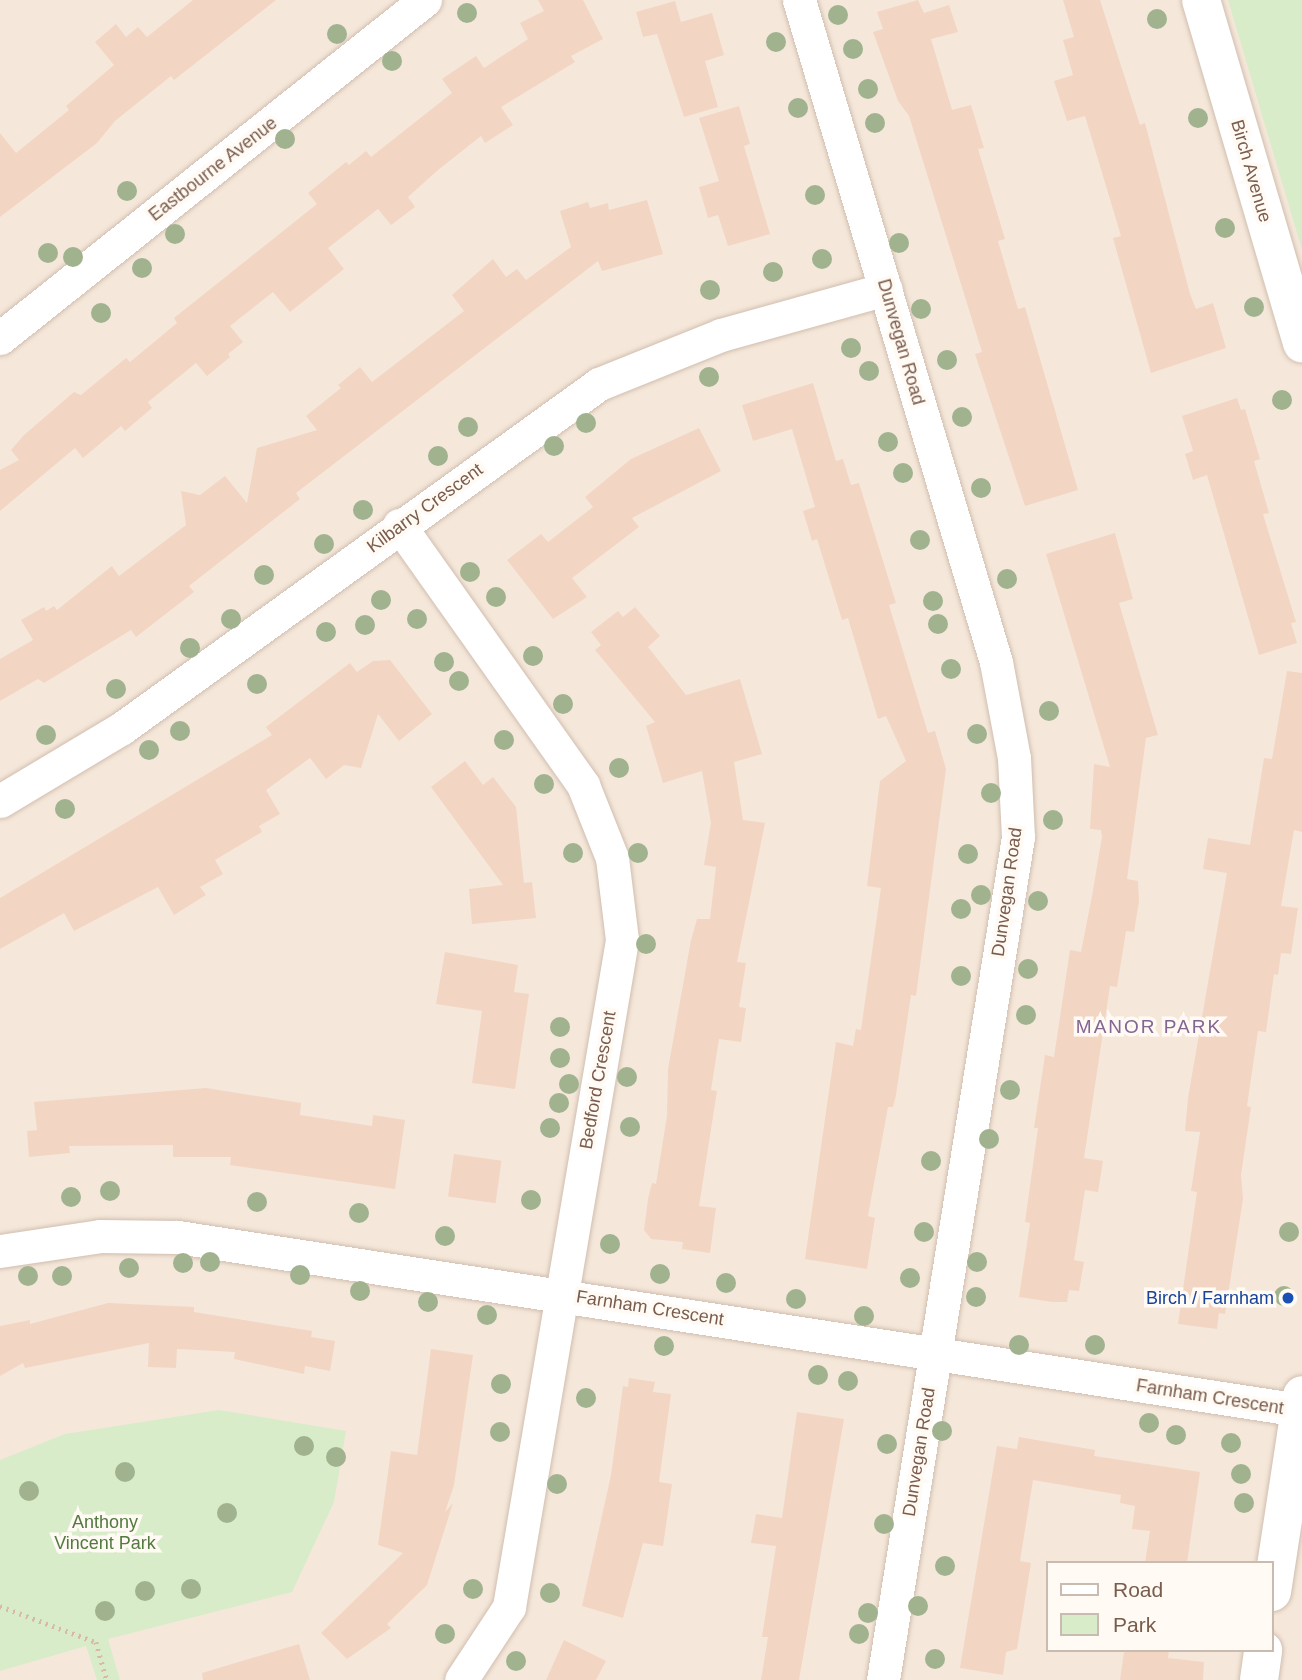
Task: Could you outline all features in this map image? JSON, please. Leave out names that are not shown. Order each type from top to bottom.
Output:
[{"type":"street","name":"Eastbourne Avenue","points":[[0,338],[425,0]]},
{"type":"street","name":"Dunvegan Road","points":[[799,0],[996,662],[1014,758],[1018,837],[883,1680]]},
{"type":"street","name":"Birch Avenue","points":[[1201,0],[1302,342]]},
{"type":"street","name":"Kilbarry Crescent","points":[[0,801],[122,728],[399,525],[599,384],[721,335],[886,289]]},
{"type":"street","name":"Bedford Crescent","points":[[399,525],[583,785],[612,858],[622,940],[509,1606],[461,1680]]},
{"type":"street","name":"Farnham Crescent","points":[[0,1251],[100,1236],[178,1237],[561,1293],[935,1355],[1301,1403]]},
{"type":"street","points":[[1274,1579],[1301,1403]]},
{"type":"street","points":[[1259,1680],[1263,1652]]},
{"type":"path","points":[[0,1606],[96,1643],[107,1680]]},
{"type":"shaded area","points":[[0,0],[1302,0],[1302,1680],[0,1680]]},
{"type":"green space","points":[[1228,0],[1302,0],[1302,250]]},
{"type":"green space","name":"Anthony Vincent Park","points":[[219,1410],[346,1431],[334,1502],[292,1592],[108,1639],[120,1680],[97,1680],[86,1646],[0,1671],[0,1460],[65,1434]]},
{"type":"building","points":[[193,0],[276,0],[174,80],[171,76],[115,121],[97,143],[0,217],[0,133],[16,153],[69,110],[66,106],[114,65],[95,42],[116,24],[126,37],[138,27],[147,37]]},
{"type":"building","points":[[538,0],[583,0],[603,39],[571,56],[575,62],[501,107],[513,125],[485,143],[481,136],[438,170],[408,197],[415,207],[391,225],[378,209],[328,248],[344,269],[290,312],[273,292],[230,326],[243,342],[207,376],[196,363],[148,402],[152,408],[125,431],[121,426],[83,458],[75,448],[0,511],[0,470],[19,460],[11,450],[24,435],[74,392],[81,395],[126,358],[130,362],[177,323],[174,318],[317,204],[308,193],[346,162],[349,165],[366,151],[371,157],[452,93],[442,79],[476,56],[484,68],[528,39],[520,23],[544,11]]},
{"type":"building","points":[[918,0],[924,13],[949,5],[958,32],[931,39],[952,110],[971,105],[984,148],[978,149],[1005,239],[998,241],[1018,309],[1025,307],[1078,490],[1025,506],[975,354],[982,352],[909,116],[898,101],[873,32],[883,29],[877,12]]},
{"type":"building","points":[[1063,0],[1100,0],[1140,125],[1145,123],[1190,294],[1196,309],[1213,303],[1226,348],[1151,373],[1113,238],[1121,236],[1085,116],[1067,121],[1054,81],[1073,75],[1063,40],[1074,37]]},
{"type":"building","points":[[675,1],[681,22],[712,13],[724,55],[705,61],[718,107],[684,117],[657,34],[643,37],[636,12]]},
{"type":"building","points":[[739,106],[750,144],[744,146],[770,234],[728,246],[718,215],[708,218],[699,187],[719,181],[699,118]]},
{"type":"building","points":[[647,200],[663,254],[602,271],[598,261],[296,493],[300,499],[189,586],[194,592],[136,637],[131,630],[44,683],[38,679],[0,701],[0,659],[33,640],[21,620],[44,607],[46,611],[54,606],[57,610],[112,566],[119,576],[186,525],[181,491],[200,495],[225,476],[247,503],[257,448],[317,430],[306,416],[341,388],[338,385],[360,367],[372,382],[464,311],[452,295],[493,259],[506,277],[517,269],[526,280],[571,247],[560,211],[588,202],[590,208],[608,203],[609,210]]},
{"type":"building","points":[[813,383],[836,461],[843,459],[851,485],[859,483],[896,603],[889,605],[928,733],[935,731],[946,769],[916,996],[911,995],[896,1095],[893,1107],[888,1107],[868,1216],[875,1218],[867,1269],[805,1259],[836,1042],[853,1046],[856,1029],[861,1030],[881,888],[867,886],[880,781],[906,761],[886,716],[878,719],[848,618],[842,620],[817,539],[812,541],[803,511],[815,507],[792,429],[753,441],[742,405]]},
{"type":"building","points":[[1237,398],[1241,410],[1245,409],[1260,459],[1254,461],[1269,513],[1263,514],[1296,622],[1291,623],[1297,643],[1259,655],[1207,475],[1193,480],[1185,454],[1193,451],[1182,416]]},
{"type":"building","points":[[699,428],[721,471],[632,518],[639,527],[572,578],[587,597],[553,619],[507,560],[541,534],[548,542],[593,507],[585,497],[631,459]]},
{"type":"building","points":[[1115,533],[1133,599],[1119,603],[1158,735],[1146,738],[1127,879],[1138,881],[1139,901],[1134,932],[1126,931],[1117,987],[1110,986],[1084,1158],[1103,1161],[1098,1192],[1085,1190],[1074,1260],[1084,1262],[1079,1291],[1069,1290],[1067,1302],[1052,1302],[1019,1297],[1030,1223],[1025,1222],[1038,1128],[1034,1128],[1045,1055],[1054,1057],[1070,950],[1081,952],[1102,837],[1101,830],[1090,829],[1094,764],[1110,767],[1046,554]]},
{"type":"building","points":[[635,607],[660,636],[648,647],[686,695],[740,679],[762,754],[734,762],[743,820],[765,823],[737,962],[746,963],[739,1007],[746,1008],[741,1042],[719,1039],[711,1090],[717,1091],[699,1206],[716,1208],[710,1253],[682,1249],[683,1242],[651,1239],[644,1230],[652,1183],[656,1184],[667,1116],[668,1069],[691,940],[697,919],[710,919],[716,867],[704,865],[711,823],[702,771],[663,783],[646,726],[655,722],[595,650],[601,645],[591,632],[618,611],[623,617]]},
{"type":"building","points":[[390,660],[432,714],[399,741],[378,714],[361,768],[344,765],[326,779],[310,758],[266,790],[280,814],[259,826],[262,832],[215,860],[223,874],[200,887],[206,895],[174,915],[158,887],[74,931],[64,913],[0,949],[0,898],[272,735],[266,727],[350,663],[357,672],[373,661]]},
{"type":"building","points":[[1287,671],[1302,673],[1302,832],[1294,830],[1281,906],[1298,908],[1291,954],[1281,953],[1278,975],[1274,974],[1266,1032],[1258,1031],[1247,1106],[1251,1107],[1241,1175],[1243,1199],[1225,1314],[1219,1313],[1217,1329],[1178,1324],[1197,1192],[1191,1191],[1200,1132],[1185,1131],[1188,1098],[1227,873],[1203,869],[1208,838],[1250,845],[1264,758],[1272,759]]},
{"type":"building","points":[[465,761],[483,785],[493,777],[516,807],[524,883],[532,882],[536,918],[472,924],[469,889],[503,885],[431,787]]},
{"type":"building","points":[[445,952],[518,965],[514,992],[529,994],[515,1089],[472,1083],[482,1011],[436,1004]]},
{"type":"building","points":[[206,1088],[301,1103],[300,1115],[372,1126],[373,1115],[405,1120],[395,1189],[230,1165],[231,1157],[173,1157],[173,1145],[69,1146],[70,1153],[29,1157],[27,1131],[37,1130],[34,1102]]},
{"type":"building","points":[[454,1154],[502,1161],[496,1203],[448,1197]]},
{"type":"building","points":[[108,1303],[194,1307],[194,1312],[312,1331],[311,1337],[335,1341],[330,1371],[305,1366],[304,1374],[234,1359],[235,1352],[177,1349],[176,1368],[148,1367],[149,1343],[25,1368],[23,1363],[0,1376],[0,1326],[30,1320],[30,1324]]},
{"type":"building","points":[[431,1349],[473,1355],[454,1485],[445,1512],[453,1503],[427,1585],[387,1624],[391,1628],[347,1659],[321,1633],[403,1553],[378,1545],[391,1451],[417,1455]]},
{"type":"building","points":[[629,1378],[655,1382],[653,1392],[671,1394],[659,1482],[672,1484],[663,1546],[643,1543],[623,1618],[582,1606],[611,1475],[623,1386],[628,1387]]},
{"type":"building","points":[[797,1412],[844,1419],[799,1680],[761,1680],[768,1637],[762,1637],[776,1546],[751,1543],[756,1514],[782,1518]]},
{"type":"building","points":[[1019,1437],[1095,1450],[1094,1456],[1200,1472],[1187,1561],[1145,1561],[1150,1531],[1132,1529],[1135,1506],[1120,1503],[1121,1495],[1033,1480],[1020,1561],[1031,1563],[1017,1649],[1006,1652],[1003,1675],[960,1668],[997,1446],[1017,1449]]},
{"type":"building","points":[[564,1640],[606,1661],[596,1680],[546,1680]]},
{"type":"building","points":[[299,1644],[310,1680],[203,1680],[202,1673]]},
{"type":"building","points":[[1124,1652],[1169,1652],[1168,1658],[1204,1662],[1203,1680],[1120,1680]]},
{"type":"place","name":"Birch / Farnham","points":[[1288,1298]]},
{"type":"district","name":"MANOR PARK","points":[[1149,1027]]}]
